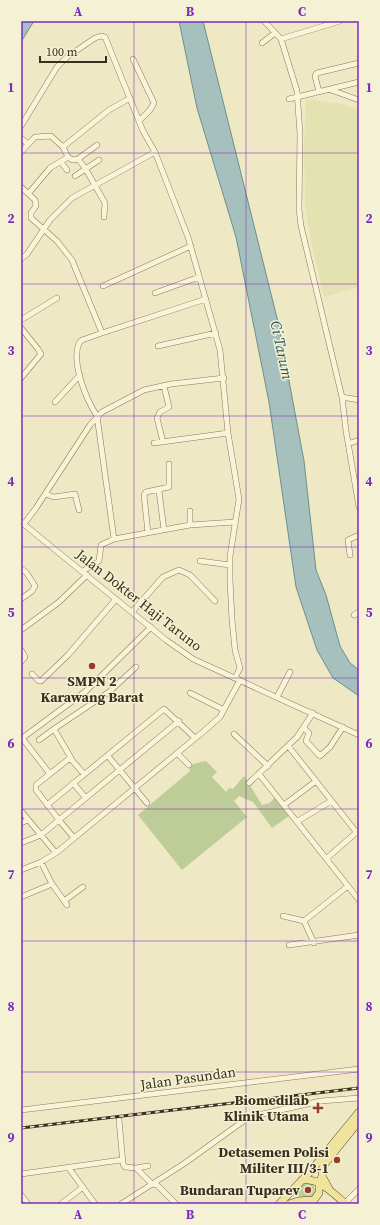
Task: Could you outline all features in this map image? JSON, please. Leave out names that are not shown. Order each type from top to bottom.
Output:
[{"type":"main road","points":[[279,1204],[302,1180],[359,1112]]},
{"type":"main road","points":[[289,1204],[303,1200],[312,1201],[318,1196],[323,1166],[359,1121]]},
{"type":"main road","points":[[302,1180],[320,1180],[346,1203]]},
{"type":"main road","points":[[293,1190],[294,1196],[318,1204]]},
{"type":"street","points":[[264,21],[281,39],[298,96],[300,134],[299,209],[301,226],[342,397],[348,444],[359,507]]},
{"type":"street","points":[[281,39],[340,21]]},
{"type":"street","points":[[262,43],[275,33]]},
{"type":"street","points":[[21,126],[58,67],[78,49],[101,36],[107,40],[139,121],[155,152],[191,246],[216,333],[224,378],[228,433],[239,499],[230,565],[230,609],[235,650],[240,668],[224,710],[214,722],[56,853],[42,862],[21,870]]},
{"type":"street","points":[[133,59],[154,103],[150,110],[139,121]]},
{"type":"street","points":[[319,92],[315,76],[317,73],[359,63]]},
{"type":"street","points":[[289,99],[359,82]]},
{"type":"street","points":[[331,90],[359,100]]},
{"type":"street","points":[[63,146],[109,110],[130,98]]},
{"type":"street","points":[[21,152],[35,137],[48,136],[57,140],[63,146],[68,157],[72,160],[78,159],[97,145]]},
{"type":"street","points":[[21,138],[28,144]]},
{"type":"street","points":[[21,259],[58,210],[72,198],[155,152]]},
{"type":"street","points":[[29,194],[50,168],[68,157]]},
{"type":"street","points":[[78,159],[85,168],[105,203],[104,216]]},
{"type":"street","points":[[74,176],[99,160]]},
{"type":"street","points":[[61,162],[67,170]]},
{"type":"street","points":[[21,187],[29,194],[36,204],[31,213],[31,218],[44,228],[65,250],[72,260],[102,333]]},
{"type":"street","points":[[103,286],[191,246]]},
{"type":"street","points":[[155,293],[199,277]]},
{"type":"street","points":[[21,320],[56,298]]},
{"type":"street","points":[[114,539],[97,416],[84,393],[80,375],[77,347],[82,340],[206,299]]},
{"type":"street","points":[[21,328],[38,349],[40,354],[21,378]]},
{"type":"street","points":[[158,346],[216,333]]},
{"type":"street","points":[[55,402],[80,375]]},
{"type":"street","points":[[22,523],[45,494],[97,416],[111,406],[144,390],[224,378]]},
{"type":"street","points":[[163,442],[157,418],[160,412],[169,407],[164,386]]},
{"type":"street","points":[[342,397],[359,400]]},
{"type":"street","points":[[154,443],[228,433]]},
{"type":"street","points":[[348,444],[359,440]]},
{"type":"street","points":[[148,533],[144,496],[146,492],[159,491],[169,487],[169,464]]},
{"type":"street","points":[[159,491],[164,530]]},
{"type":"street","points":[[45,494],[54,497],[75,494],[79,510]]},
{"type":"street","points":[[190,511],[190,525]]},
{"type":"street","points":[[82,571],[99,561],[102,544],[114,539],[190,525],[235,522]]},
{"type":"street","name":"Jalan Dokter Haji Taruno","points":[[22,523],[132,612],[194,659],[359,735]]},
{"type":"street","points":[[350,555],[348,540],[359,535]]},
{"type":"street","points":[[200,561],[230,565]]},
{"type":"street","points":[[21,569],[26,572],[35,586],[21,599]]},
{"type":"street","points":[[132,612],[163,576],[179,570],[190,575],[215,602]]},
{"type":"street","points":[[21,630],[59,602],[88,575]]},
{"type":"street","points":[[32,674],[39,681],[42,681],[68,655],[116,599]]},
{"type":"street","points":[[50,774],[21,738],[86,692],[151,627]]},
{"type":"street","points":[[21,650],[25,658],[21,662]]},
{"type":"street","points":[[39,740],[109,692],[136,668]]},
{"type":"street","points":[[277,697],[290,672]]},
{"type":"street","points":[[190,693],[224,710]]},
{"type":"street","points":[[158,704],[179,721],[195,738]]},
{"type":"street","points":[[47,805],[164,709]]},
{"type":"street","points":[[249,783],[289,747],[304,728],[313,713]]},
{"type":"street","points":[[21,843],[41,835],[85,797],[179,721]]},
{"type":"street","points":[[304,728],[309,733],[306,741],[320,756],[330,747],[343,727]]},
{"type":"street","points":[[54,729],[71,758],[84,774]]},
{"type":"street","points":[[234,734],[268,766]]},
{"type":"street","points":[[289,747],[331,801],[358,832],[327,858]]},
{"type":"street","points":[[177,753],[189,765]]},
{"type":"street","points":[[108,756],[146,803]]},
{"type":"street","points":[[71,758],[35,787],[47,805],[74,838]]},
{"type":"street","points":[[259,774],[298,821],[359,900]]},
{"type":"street","points":[[284,805],[316,781]]},
{"type":"street","points":[[73,783],[85,797]]},
{"type":"street","points":[[298,821],[331,801]]},
{"type":"street","points":[[21,811],[56,853]]},
{"type":"street","points":[[21,823],[28,820]]},
{"type":"street","points":[[42,862],[52,884],[66,903],[83,887]]},
{"type":"street","points":[[21,897],[52,884]]},
{"type":"street","points":[[304,921],[348,886]]},
{"type":"street","points":[[283,916],[304,921]]},
{"type":"street","points":[[304,921],[314,943]]},
{"type":"street","points":[[289,945],[314,943],[359,935]]},
{"type":"street","name":"Jalan Pasundan","points":[[21,1110],[359,1069]]},
{"type":"street","points":[[121,1204],[249,1117],[322,1101],[359,1098]]},
{"type":"street","points":[[119,1120],[121,1160],[125,1167],[136,1168],[148,1166]]},
{"type":"street","points":[[21,1174],[121,1160]]},
{"type":"street","points":[[68,1167],[95,1204]]},
{"type":"street","points":[[136,1168],[152,1184],[157,1185],[176,1204]]},
{"type":"street","points":[[61,1204],[83,1187]]},
{"type":"street","points":[[346,1203],[359,1189]]},
{"type":"street","points":[[21,1195],[28,1204]]},
{"type":"green space","points":[[306,99],[341,104],[359,110],[359,287],[324,297],[312,246],[305,206],[304,147]]},
{"type":"green space","points":[[206,761],[217,772],[212,777],[226,792],[229,788],[233,789],[244,776],[262,805],[270,803],[275,797],[292,814],[272,828],[253,802],[239,796],[234,801],[247,817],[182,870],[138,815],[190,771],[189,768],[193,764]]},
{"type":"green space","points":[[304,1183],[311,1183],[314,1186],[315,1192],[312,1197],[301,1198],[296,1194],[298,1188]]},
{"type":"water","points":[[21,21],[34,21],[21,42]]},
{"type":"water","name":"Ci Tarum","points":[[179,21],[203,21],[278,322],[304,461],[316,570],[326,595],[340,646],[350,663],[359,670],[359,696],[333,678],[317,650],[296,587],[269,402],[236,237],[197,108]]},
{"type":"railway","points":[[21,1128],[359,1088]]},
{"type":"place","name":"SMPN 2 Karawang Barat","points":[[92,666]]},
{"type":"place","name":"Biomedilab Klinik Utama","points":[[318,1108]]},
{"type":"place","name":"Detasemen Polisi Militer III/3-1","points":[[337,1160]]},
{"type":"place","name":"Bundaran Tuparev","points":[[308,1190]]}]
